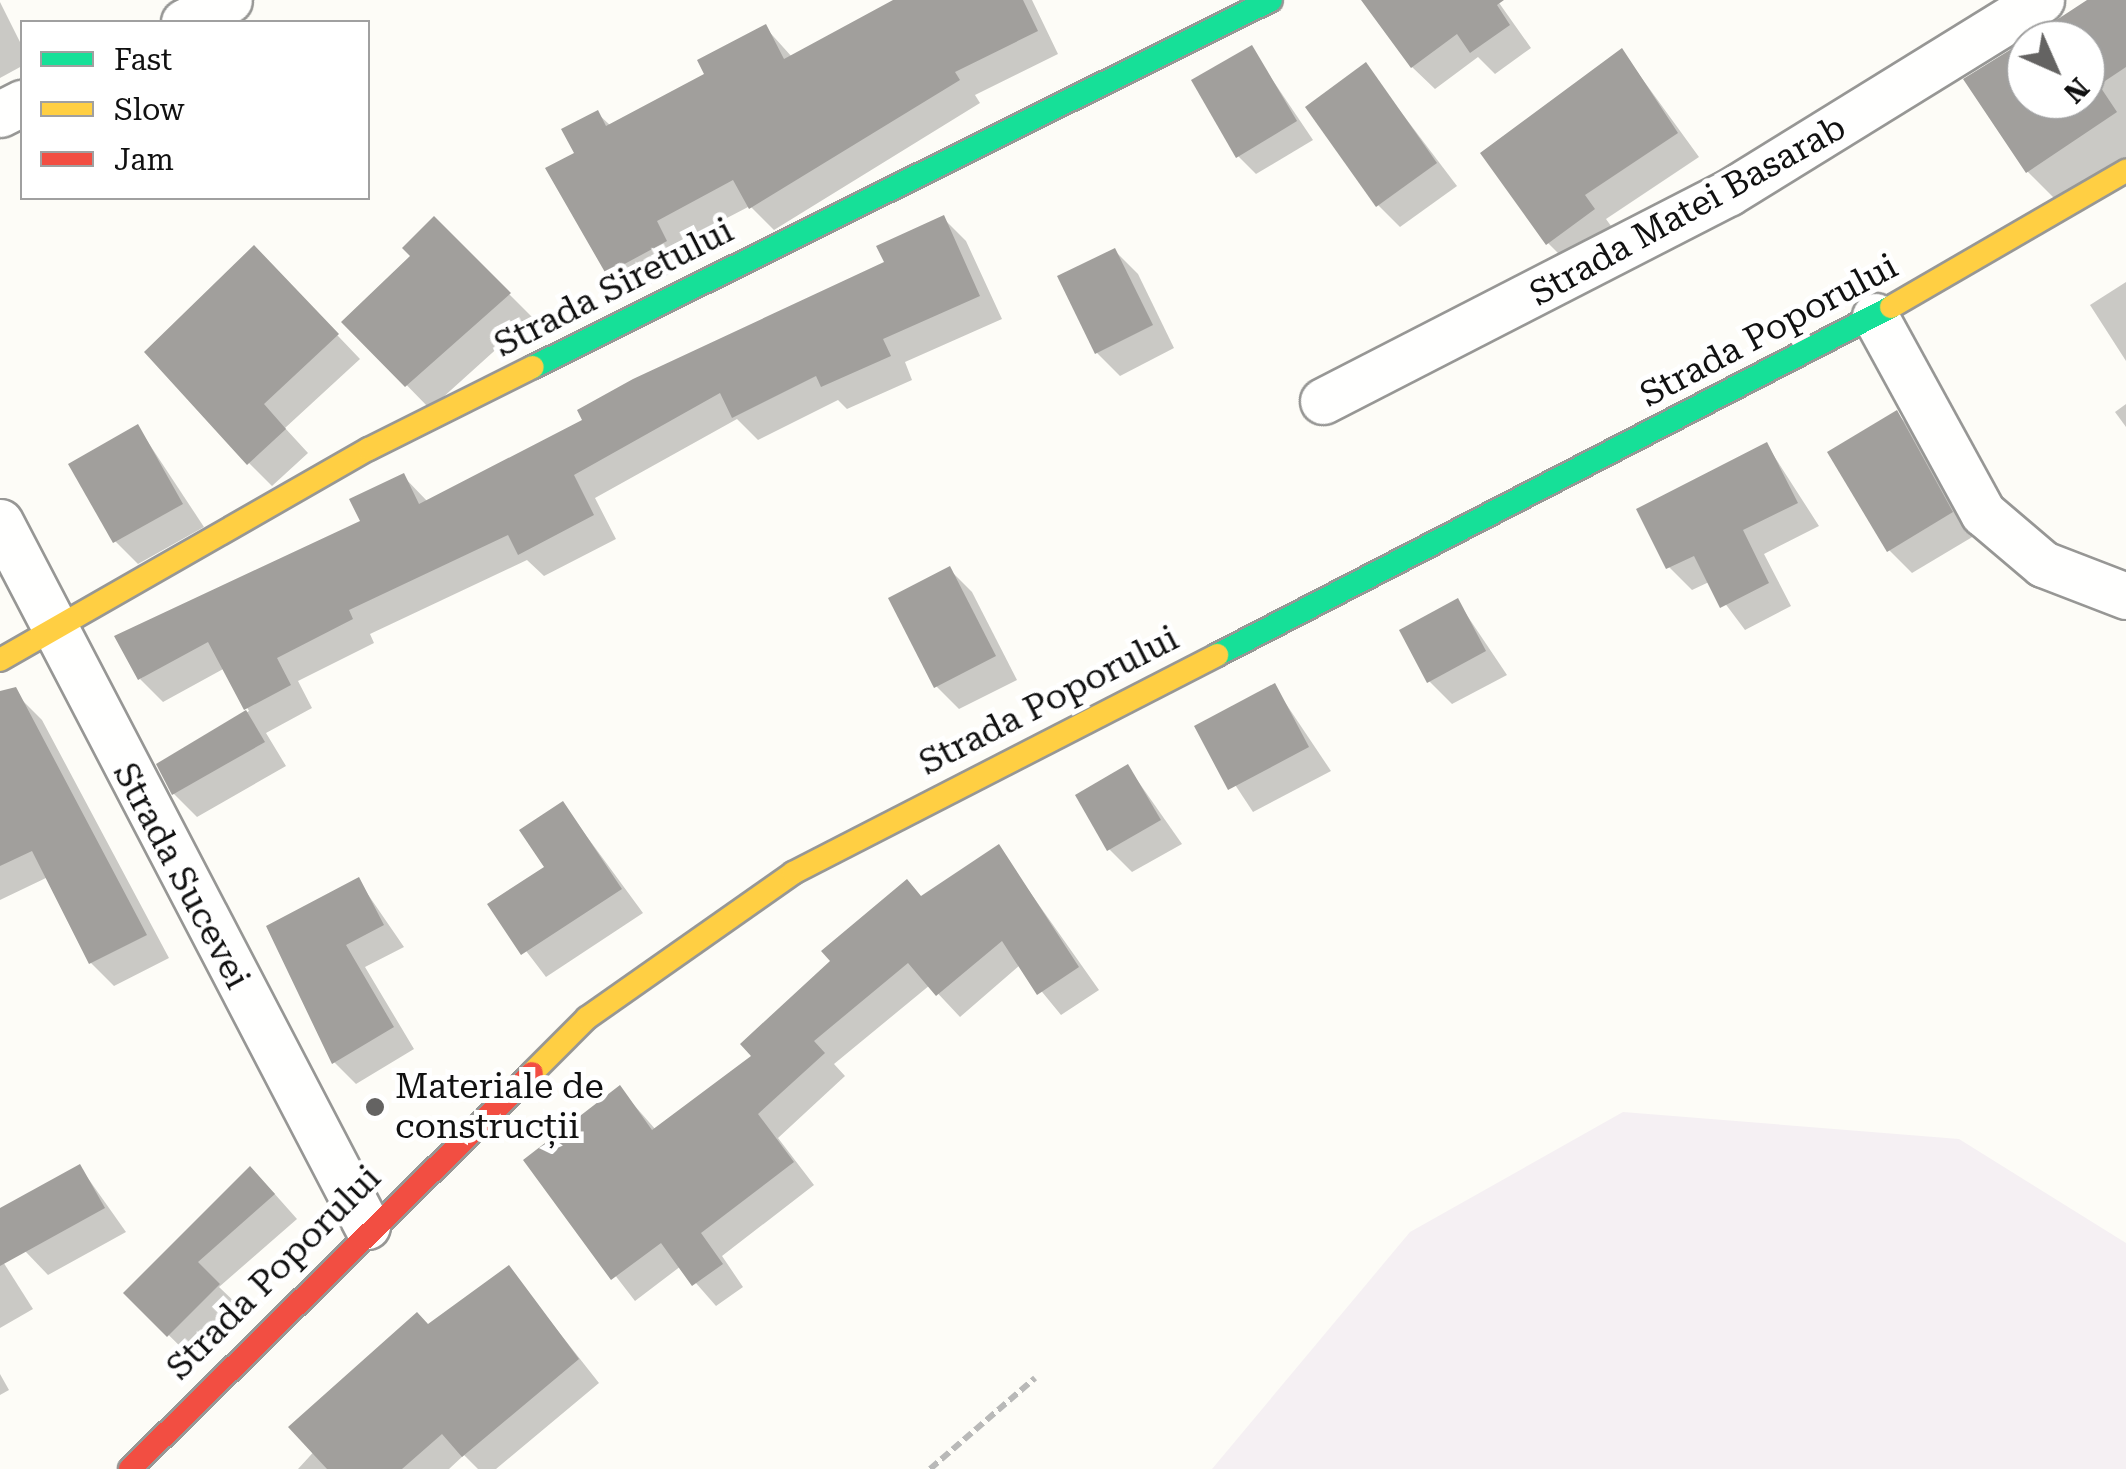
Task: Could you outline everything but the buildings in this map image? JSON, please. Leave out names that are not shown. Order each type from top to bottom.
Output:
[{"type":"street","points":[[188,20],[229,0]]},
{"type":"street","name":"Strada Siretului","points":[[0,660],[369,449],[1271,0]]},
{"type":"street","name":"Strada Matei Basarab","points":[[1323,401],[1728,194],[2041,0]]},
{"type":"street","name":"Strada Poporului","points":[[130,1469],[367,1226],[587,1018],[794,873],[1876,316],[2126,171]]},
{"type":"street","points":[[1876,316],[1983,513],[2043,564],[2126,596]]},
{"type":"street","name":"Strada Sucevei","points":[[0,522],[53,631],[367,1226]]},
{"type":"path","points":[[930,1469],[1035,1378]]},
{"type":"shaded area","points":[[1623,1112],[1959,1139],[2126,1243],[2126,1469],[1212,1469],[1410,1232]]},
{"type":"traffic: fast","points":[[533,367],[1271,0]]},
{"type":"traffic: fast","points":[[1217,655],[1891,307]]},
{"type":"traffic: slow","points":[[1891,307],[2126,171]]},
{"type":"traffic: slow","points":[[0,660],[369,449],[533,367]]},
{"type":"traffic: slow","points":[[532,1073],[587,1018],[793,873],[1217,655]]},
{"type":"traffic: jam","points":[[130,1469],[532,1073]]},
{"type":"place","name":"Materiale de construcții","points":[[375,1107]]}]
